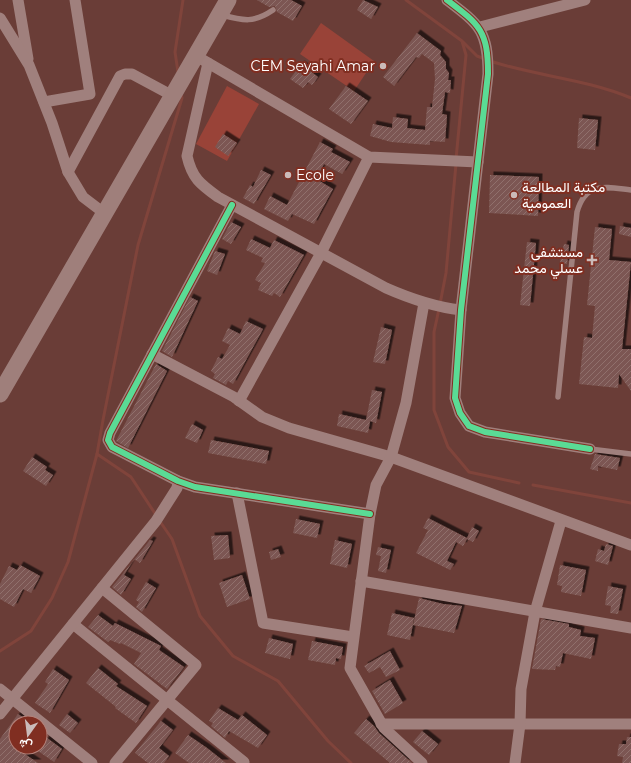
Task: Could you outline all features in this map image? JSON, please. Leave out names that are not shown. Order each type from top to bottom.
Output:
[{"type":"main road","points":[[0,394],[173,96],[202,59],[224,7]]},
{"type":"street","points":[[18,0],[29,65]]},
{"type":"street","points":[[44,102],[90,94],[74,0]]},
{"type":"street","points":[[447,0],[480,27],[485,38],[488,52],[488,66],[478,162],[460,310],[455,398],[460,413],[469,426],[485,432],[590,449]]},
{"type":"street","points":[[480,27],[585,0]]},
{"type":"street","points":[[0,18],[29,65],[44,102],[68,172],[83,197],[104,213]]},
{"type":"street","points":[[460,310],[437,307],[386,288],[232,205],[202,185],[191,172],[187,156],[202,59],[369,157],[478,162]]},
{"type":"street","points":[[68,172],[120,76],[132,74],[173,96]]},
{"type":"street","points":[[239,401],[321,253],[369,157]]},
{"type":"street","points":[[232,205],[110,433],[108,440],[112,447],[178,481],[195,487],[370,514]]},
{"type":"street","points":[[422,763],[382,724],[350,668],[370,514],[376,486],[391,457],[406,403],[424,303]]},
{"type":"street","points":[[152,354],[239,401],[262,417],[289,428],[391,457],[561,521],[631,545]]},
{"type":"street","points":[[0,714],[156,521],[177,488],[178,481]]},
{"type":"street","points":[[237,493],[263,623],[353,637]]},
{"type":"street","points":[[515,763],[520,724],[521,689],[535,612],[561,521]]},
{"type":"street","points":[[361,581],[631,628]]},
{"type":"street","points":[[102,588],[196,665],[115,763]]},
{"type":"street","points":[[73,624],[244,762]]},
{"type":"street","points":[[0,689],[92,763]]},
{"type":"street","points":[[382,724],[631,724]]},
{"type":"lane","points":[[224,7],[251,20],[261,18],[273,10]]},
{"type":"lane","points":[[558,398],[577,212],[580,201],[588,192],[598,187],[631,190]]},
{"type":"lane","points":[[590,449],[631,454]]},
{"type":"shaded area","points":[[321,23],[374,61],[354,91],[300,54]]},
{"type":"shaded area","points":[[227,86],[259,104],[227,161],[196,144]]},
{"type":"building","points":[[257,0],[291,0],[302,6],[293,21],[277,12],[275,6],[269,7]]},
{"type":"building","points":[[363,0],[378,7],[371,19],[357,10]]},
{"type":"building","points":[[417,33],[441,51],[440,55],[446,62],[446,69],[449,73],[448,80],[451,80],[450,93],[445,92],[442,114],[447,115],[445,142],[430,141],[430,145],[391,142],[370,136],[373,124],[392,128],[393,117],[408,119],[407,128],[425,130],[427,107],[432,107],[435,79],[434,63],[422,54],[419,58],[416,57],[394,86],[383,77]]},
{"type":"building","points":[[301,64],[318,77],[312,85],[308,82],[303,88],[290,79]]},
{"type":"building","points":[[346,86],[368,101],[351,124],[329,109]]},
{"type":"building","points":[[579,118],[598,120],[595,150],[577,148]]},
{"type":"building","points":[[223,134],[237,143],[228,156],[215,147]]},
{"type":"building","points":[[320,142],[333,149],[331,152],[350,162],[342,174],[324,164],[316,179],[333,189],[314,224],[292,214],[288,221],[264,209],[270,196],[287,205]]},
{"type":"building","points":[[261,170],[271,175],[254,204],[243,198],[250,185],[253,187]]},
{"type":"building","name":"مكتبة المطالعة العمومية","points":[[490,175],[539,177],[538,216],[489,213]]},
{"type":"building","points":[[231,222],[241,227],[231,244],[222,239]]},
{"type":"building","points":[[620,226],[631,228],[631,237],[619,234]]},
{"type":"building","points":[[595,227],[612,229],[609,260],[631,262],[622,349],[631,349],[631,391],[619,374],[618,388],[579,384],[584,337],[592,338],[595,306],[587,305]]},
{"type":"building","points":[[251,239],[270,248],[274,240],[304,255],[280,297],[274,293],[272,296],[258,290],[261,283],[255,280],[265,263],[261,262],[263,258],[246,250]]},
{"type":"building","points":[[527,242],[536,243],[530,306],[520,305]]},
{"type":"building","points":[[564,244],[569,245],[567,264],[560,263]]},
{"type":"building","points":[[215,251],[225,254],[217,275],[207,271]]},
{"type":"building","points":[[190,297],[198,301],[172,357],[162,351]]},
{"type":"building","points":[[246,321],[263,329],[233,384],[228,381],[226,385],[213,378],[215,374],[211,371],[218,357],[222,359],[230,345],[222,341],[228,328],[240,334]]},
{"type":"building","points":[[381,327],[392,330],[385,364],[373,362]]},
{"type":"building","points":[[156,364],[167,371],[128,448],[116,441]]},
{"type":"building","points":[[372,390],[382,392],[376,423],[370,421],[368,433],[337,426],[339,414],[366,420]]},
{"type":"building","points":[[192,424],[203,430],[197,443],[185,438]]},
{"type":"building","points":[[211,440],[269,451],[266,464],[208,453]]},
{"type":"building","points":[[595,454],[620,458],[617,470],[598,466],[598,471],[590,469]]},
{"type":"building","points":[[32,457],[47,467],[45,470],[53,475],[46,486],[23,471]]},
{"type":"building","points":[[428,518],[467,538],[472,527],[479,531],[473,542],[467,539],[463,546],[456,542],[447,561],[454,564],[450,570],[416,553],[428,530],[423,528]]},
{"type":"building","points":[[296,519],[320,524],[317,538],[293,533]]},
{"type":"building","points":[[228,535],[230,558],[214,560],[211,536]]},
{"type":"building","points":[[150,540],[153,541],[140,563],[134,559]]},
{"type":"building","points":[[335,540],[352,544],[347,568],[330,564]]},
{"type":"building","points":[[606,544],[613,546],[608,565],[595,561],[598,549],[604,551]]},
{"type":"building","points":[[378,547],[391,550],[386,573],[378,571],[381,556],[376,555]]},
{"type":"building","points":[[278,549],[281,557],[271,560],[269,552]]},
{"type":"building","points":[[132,562],[124,575],[131,579],[121,595],[112,587]]},
{"type":"building","points":[[20,565],[40,576],[31,593],[23,589],[14,607],[0,599],[0,584],[9,566],[17,570]]},
{"type":"building","points":[[560,565],[586,570],[581,596],[561,592],[562,586],[557,585]]},
{"type":"building","points":[[242,575],[250,599],[227,607],[219,583]]},
{"type":"building","points":[[146,582],[156,588],[142,612],[136,607],[139,602],[136,600]]},
{"type":"building","points":[[608,586],[623,589],[618,614],[610,613],[611,606],[605,605]]},
{"type":"building","points":[[419,598],[443,604],[462,606],[454,633],[413,625]]},
{"type":"building","points":[[392,613],[414,618],[410,640],[387,635]]},
{"type":"building","points":[[98,615],[113,626],[115,623],[161,646],[159,650],[184,667],[167,689],[134,664],[141,653],[121,643],[120,644],[110,640],[108,642],[88,627]]},
{"type":"building","points":[[541,619],[569,624],[569,627],[581,630],[580,636],[595,638],[591,659],[563,653],[560,667],[556,666],[555,670],[532,669]]},
{"type":"building","points":[[269,638],[293,644],[290,659],[265,653]]},
{"type":"building","points":[[312,641],[343,647],[341,659],[336,658],[335,665],[308,660]]},
{"type":"building","points":[[390,651],[400,670],[386,677],[380,667],[369,673],[364,666]]},
{"type":"building","points":[[98,668],[118,684],[116,686],[147,706],[136,723],[115,708],[116,707],[86,683]]},
{"type":"building","points":[[53,669],[69,680],[50,713],[35,703],[48,684],[45,682]]},
{"type":"building","points":[[390,680],[403,703],[385,714],[372,691]]},
{"type":"building","points":[[218,708],[238,720],[242,715],[267,735],[258,748],[229,731],[225,738],[211,726],[213,723],[209,721]]},
{"type":"building","points":[[67,714],[78,723],[70,733],[59,725]]},
{"type":"building","points":[[366,719],[412,763],[390,763],[354,733]]},
{"type":"building","points":[[161,721],[173,730],[159,748],[169,756],[164,763],[148,763],[135,753]]},
{"type":"building","points":[[8,728],[8,755],[26,755],[38,763],[0,763],[0,739]]},
{"type":"building","points":[[422,731],[438,744],[429,755],[413,742]]},
{"type":"building","points":[[188,735],[226,763],[189,763],[175,753]]},
{"type":"building","points":[[627,737],[631,737],[631,763],[622,763],[623,757],[617,756],[619,744],[626,744]]},
{"type":"building","points":[[48,739],[62,749],[54,762],[44,755],[48,755]]},
{"type":"waterway","points":[[178,72],[175,52],[183,0]]},
{"type":"waterway","points":[[406,0],[462,41],[466,55],[456,159]]},
{"type":"waterway","points":[[463,42],[477,56],[485,59]]},
{"type":"waterway","points":[[490,61],[596,86],[631,98]]},
{"type":"waterway","points":[[0,651],[31,631],[52,598],[68,562],[97,454],[138,245],[182,98],[181,93]]},
{"type":"waterway","points":[[440,304],[446,273],[456,164]]},
{"type":"waterway","points":[[439,309],[434,332],[434,410],[448,447],[469,472],[519,483]]},
{"type":"waterway","points":[[97,454],[131,477],[156,515]]},
{"type":"waterway","points":[[533,485],[631,503]]},
{"type":"waterway","points":[[159,520],[172,539],[200,616],[233,656],[278,681],[328,741],[351,763]]},
{"type":"cycle path","points":[[447,0],[467,16],[480,30],[484,38],[488,60],[488,74],[461,310],[455,398],[460,413],[469,426],[485,432],[590,449]]},
{"type":"cycle path","points":[[232,205],[110,433],[108,440],[112,447],[178,481],[195,487],[370,514]]},
{"type":"place","name":"CEM Seyahi Amar","points":[[383,66]]},
{"type":"place","name":"Ecole","points":[[288,175]]},
{"type":"place","name":"مكتبة المطالعة العمومية","points":[[514,195]]},
{"type":"place","name":"مستشفى عسلي محمد","points":[[592,260]]}]
